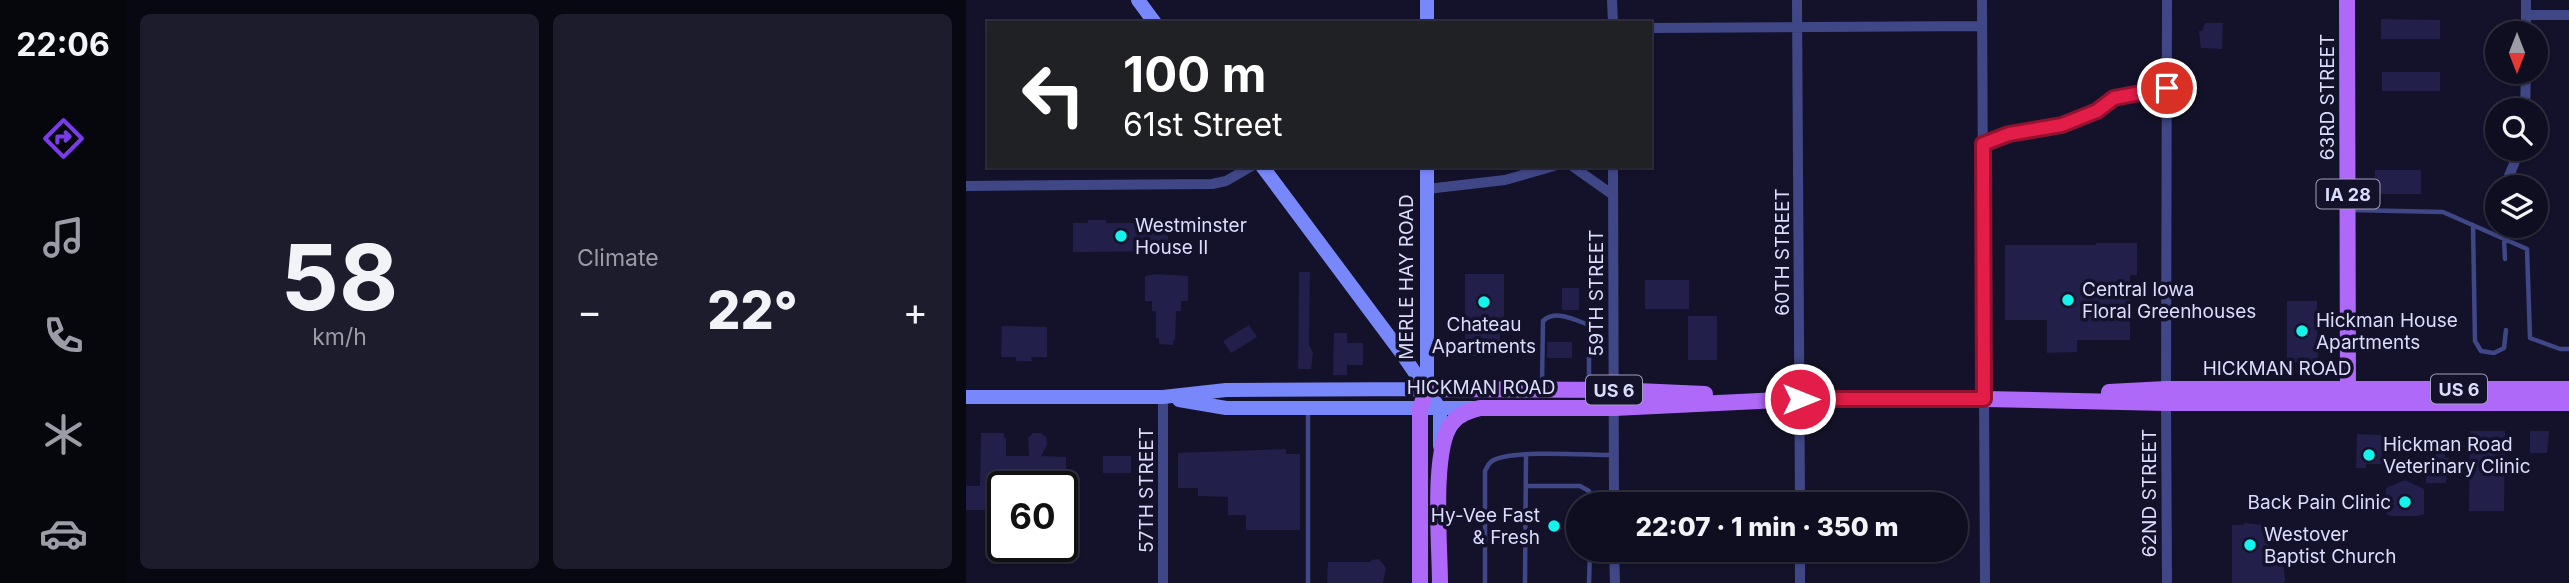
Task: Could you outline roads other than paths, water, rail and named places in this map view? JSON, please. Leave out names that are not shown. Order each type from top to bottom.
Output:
[{"type":"main road","points":[[1138,0],[1154,21]]},
{"type":"main road","points":[[1427,0],[1427,21]]},
{"type":"main road","name":"63RD STREET","points":[[2347,0],[2348,396]]},
{"type":"main road","points":[[1263,168],[1440,409],[1440,583]]},
{"type":"main road","name":"MERLE HAY ROAD","points":[[1420,583],[1420,409],[1427,389],[1427,168]]},
{"type":"main road","name":"HICKMAN ROAD","points":[[966,397],[1163,397],[1226,390],[1589,389],[1800,399]]},
{"type":"main road","name":"HICKMAN ROAD","points":[[1163,397],[1226,408],[1440,409],[1614,408],[1800,399],[2348,396],[2569,389]]},
{"type":"main road","name":"HICKMAN ROAD","points":[[2348,396],[2569,403]]},
{"type":"main road","points":[[1440,464],[1442,445],[1452,423],[1467,412],[1480,408]]},
{"type":"street","points":[[1612,0],[1613,21]]},
{"type":"street","name":"60TH STREET","points":[[1797,0],[1800,492]]},
{"type":"street","points":[[1982,0],[1985,583]]},
{"type":"street","name":"62ND STREET","points":[[2167,0],[2167,583]]},
{"type":"street","points":[[2526,0],[2526,21]]},
{"type":"street","points":[[2526,15],[2569,15]]},
{"type":"street","points":[[1652,28],[1982,26]]},
{"type":"street","points":[[1983,144],[2009,134],[2062,125],[2097,111],[2114,98],[2167,88]]},
{"type":"street","points":[[966,186],[1212,184],[1226,181],[1249,168]]},
{"type":"street","points":[[1427,189],[1505,180],[1547,168]]},
{"type":"street","points":[[1575,168],[1613,195]]},
{"type":"street","name":"59TH STREET","points":[[1613,168],[1614,492]]},
{"type":"street","name":"57TH STREET","points":[[1163,397],[1163,583]]},
{"type":"street","points":[[1615,562],[1615,583]]},
{"type":"street","points":[[1800,562],[1800,583]]},
{"type":"lane","points":[[2348,210],[2443,212],[2528,249],[2530,338],[2560,349],[2569,349]]},
{"type":"lane","points":[[2473,225],[2475,341],[2481,351],[2494,353],[2504,348],[2506,330]]},
{"type":"lane","points":[[2504,239],[2505,259]]},
{"type":"lane","points":[[1542,389],[1543,321],[1556,315],[1590,325],[1589,389]]},
{"type":"lane","points":[[1308,409],[1308,583]]},
{"type":"lane","points":[[1485,583],[1485,471],[1490,462],[1497,458],[1526,456],[1614,455]]},
{"type":"lane","points":[[1525,583],[1526,456]]},
{"type":"lane","points":[[1526,486],[1580,486],[1588,492]]},
{"type":"lane","points":[[1590,562],[1590,583]]},
{"type":"place","name":"Westminster House II","points":[[1121,236]]},
{"type":"place","name":"Central Iowa Floral Greenhouses","points":[[2068,300]]},
{"type":"place","name":"Chateau Apartments","points":[[1484,302]]},
{"type":"place","name":"Hickman House Apartments","points":[[2302,331]]},
{"type":"place","name":"Hickman Road Veterinary Clinic","points":[[2369,455]]},
{"type":"place","name":"Back Pain Clinic","points":[[2405,502]]},
{"type":"place","name":"Hy-Vee Fast & Fresh","points":[[1554,526]]},
{"type":"place","name":"Westover Baptist Church","points":[[2250,545]]}]
